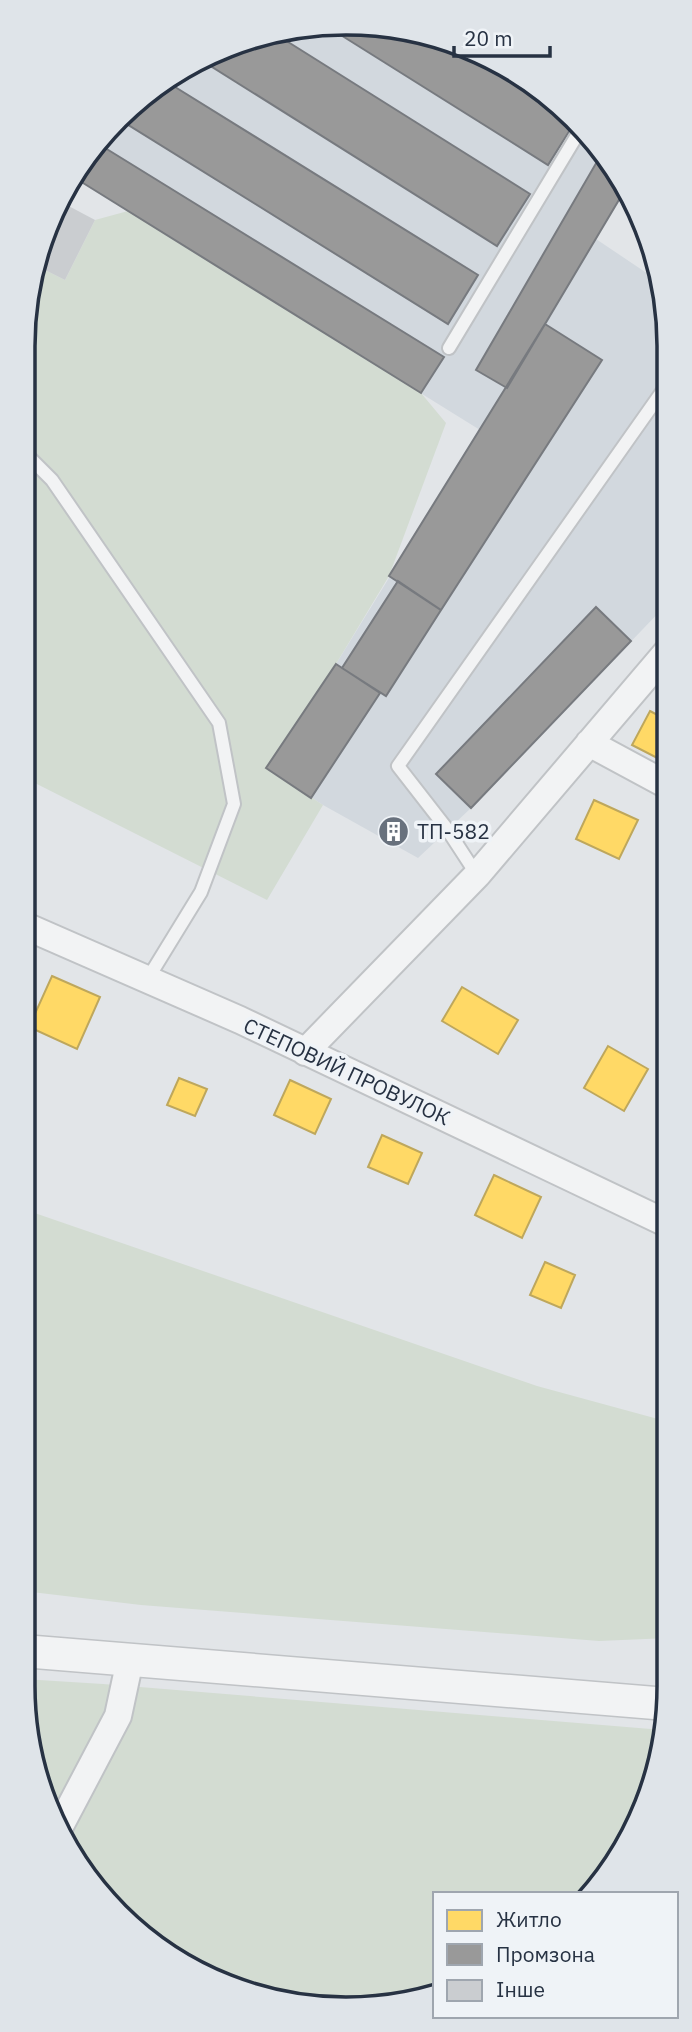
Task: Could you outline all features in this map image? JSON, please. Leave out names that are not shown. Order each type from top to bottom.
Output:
[{"type":"street","points":[[305,1052],[477,875],[657,664]]},
{"type":"street","points":[[589,743],[657,780]]},
{"type":"street","name":"СТЕПОВИЙ ПРОВУЛОК","points":[[35,930],[240,1020],[657,1219]]},
{"type":"street","points":[[35,1652],[656,1702]]},
{"type":"street","points":[[64,1818],[118,1716],[131,1660]]},
{"type":"lane","points":[[449,348],[577,137]]},
{"type":"lane","points":[[477,875],[447,830],[398,766],[657,399]]},
{"type":"lane","points":[[35,463],[52,480],[219,723],[234,804],[201,892],[147,980]]},
{"type":"shaded area","points":[[346,35],[407,41],[446,52],[484,67],[519,87],[551,112],[580,141],[605,173],[620,199],[596,239],[648,274],[651,285],[657,346],[657,614],[471,808],[418,858],[323,805],[266,768],[336,664],[480,430],[82,182],[87,173],[112,141],[141,112],[173,87],[208,67],[285,41]]},
{"type":"shaded area","points":[[128,211],[421,393],[446,423],[389,576],[336,664],[266,768],[323,805],[267,900],[35,783],[35,346],[38,305],[45,270],[65,280],[95,220]]},
{"type":"shaded area","points":[[35,1213],[537,1386],[657,1419],[657,1639],[599,1641],[141,1605],[35,1592]]},
{"type":"shaded area","points":[[35,1680],[654,1729],[640,1786],[625,1824],[605,1859],[579,1892],[433,1892],[433,1984],[387,1994],[326,1996],[285,1991],[246,1980],[190,1955],[141,1920],[112,1891],[87,1859],[67,1824],[46,1766],[38,1727]]},
{"type":"building: Житло","points":[[650,711],[657,715],[657,758],[632,745]]},
{"type":"building: Житло","points":[[594,800],[638,820],[619,859],[576,839]]},
{"type":"building: Житло","points":[[52,976],[100,997],[77,1049],[35,1030],[35,1014]]},
{"type":"building: Житло","points":[[462,987],[518,1020],[498,1054],[442,1021]]},
{"type":"building: Житло","points":[[608,1046],[648,1069],[624,1111],[584,1088]]},
{"type":"building: Житло","points":[[179,1078],[207,1089],[195,1116],[167,1105]]},
{"type":"building: Житло","points":[[290,1080],[331,1099],[315,1134],[274,1115]]},
{"type":"building: Житло","points":[[382,1135],[422,1153],[408,1184],[368,1167]]},
{"type":"building: Житло","points":[[494,1175],[541,1197],[522,1238],[475,1215]]},
{"type":"building: Житло","points":[[545,1262],[575,1275],[561,1308],[530,1295]]},
{"type":"building: Промзона","points":[[341,35],[387,38],[426,46],[484,67],[519,87],[570,130],[548,165]]},
{"type":"building: Промзона","points":[[286,41],[530,194],[497,246],[210,66]]},
{"type":"building: Промзона","points":[[174,86],[478,275],[448,324],[128,124]]},
{"type":"building: Промзона","points":[[106,148],[444,357],[421,393],[82,182],[87,173]]},
{"type":"building: Промзона","points":[[597,162],[620,199],[507,388],[476,370]]},
{"type":"building: Промзона","points":[[545,324],[602,360],[441,610],[389,576]]},
{"type":"building: Промзона","points":[[398,581],[441,610],[386,696],[342,668]]},
{"type":"building: Промзона","points":[[596,607],[631,641],[471,808],[436,774]]},
{"type":"building: Промзона","points":[[336,664],[380,693],[311,798],[266,768]]},
{"type":"building: Промзона","name":"ТП-582","points":[[392,821],[404,829],[397,840],[385,832]]},
{"type":"building: Інше","points":[[68,206],[95,220],[65,280],[45,270]]},
{"type":"place","name":"ТП-582","points":[[394,831]]}]
